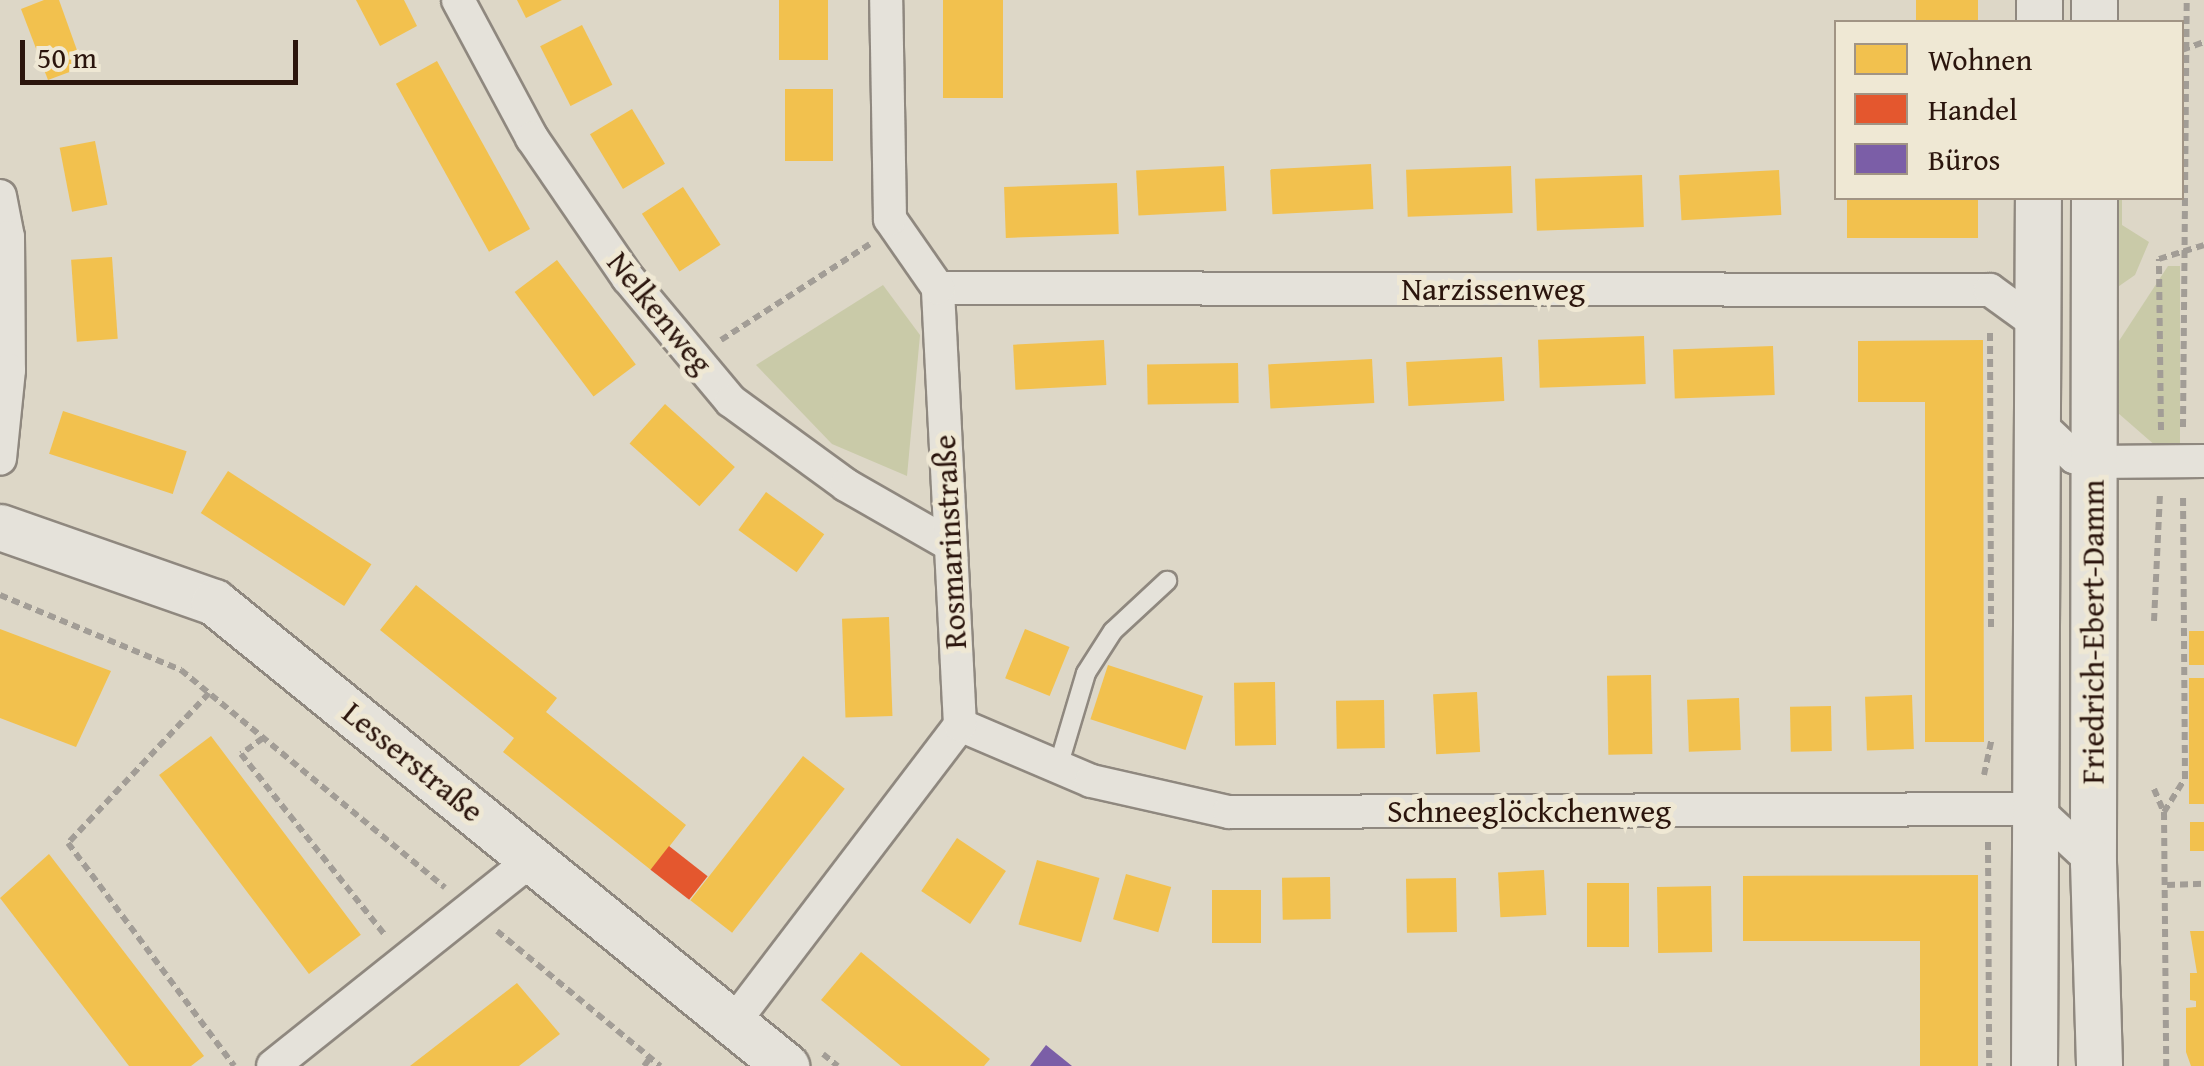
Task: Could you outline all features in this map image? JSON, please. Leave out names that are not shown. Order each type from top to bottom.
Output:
[{"type":"main road","name":"Friedrich-Ebert-Damm","points":[[2034,1066],[2038,200]]},
{"type":"main road","name":"Friedrich-Ebert-Damm","points":[[2094,200],[2093,862],[2099,1066]]},
{"type":"main road","name":"Lesserstraße","points":[[0,528],[214,602],[786,1066]]},
{"type":"street","name":"Nelkenweg","points":[[458,0],[532,138],[628,278],[732,401],[817,464],[949,544]]},
{"type":"street","points":[[886,0],[890,219],[938,288]]},
{"type":"street","points":[[0,196],[8,236],[9,370],[0,458]]},
{"type":"street","name":"Narzissenweg","points":[[938,288],[1990,290],[2037,324]]},
{"type":"street","name":"Rosmarinstraße","points":[[938,288],[960,724]]},
{"type":"street","points":[[2037,422],[2074,457],[2092,462],[2190,464]]},
{"type":"street","points":[[734,1022],[960,724]]},
{"type":"street","name":"Schneeglöckchenweg","points":[[960,724],[1091,781],[1229,812],[2036,809]]},
{"type":"street","points":[[2036,809],[2093,862]]},
{"type":"street","points":[[273,1066],[534,858]]},
{"type":"lane","points":[[1058,767],[1086,673],[1113,631],[1167,581]]},
{"type":"path","points":[[2164,812],[2184,779],[2190,464],[2184,49],[2188,0]]},
{"type":"path","points":[[2184,49],[2204,42]]},
{"type":"path","points":[[695,357],[895,227]]},
{"type":"path","points":[[2161,448],[2158,259],[2204,245]]},
{"type":"path","points":[[1990,326],[1992,640]]},
{"type":"path","points":[[2154,621],[2160,484]]},
{"type":"path","points":[[0,595],[181,670],[660,1066]]},
{"type":"path","points":[[209,693],[68,843],[234,1066]]},
{"type":"path","points":[[1984,792],[1992,718]]},
{"type":"path","points":[[263,738],[241,754],[405,960]]},
{"type":"path","points":[[2154,789],[2164,812],[2166,1066]]},
{"type":"path","points":[[1988,826],[1990,1066]]},
{"type":"path","points":[[2167,885],[2204,884]]},
{"type":"path","points":[[644,1066],[650,1058]]},
{"type":"green space","points":[[2113,200],[2122,200],[2122,225],[2149,242],[2135,275],[2112,291]]},
{"type":"green space","points":[[2168,266],[2180,266],[2180,446],[2157,447],[2118,413],[2115,347]]},
{"type":"green space","points":[[883,285],[920,335],[907,476],[832,444],[756,365]]},
{"type":"building: Wohnen","points":[[44,0],[59,0],[83,67],[48,80],[21,9]]},
{"type":"building: Wohnen","points":[[356,0],[404,0],[417,26],[380,46]]},
{"type":"building: Wohnen","points":[[517,0],[562,0],[526,18]]},
{"type":"building: Wohnen","points":[[779,0],[828,0],[828,60],[779,60]]},
{"type":"building: Wohnen","points":[[943,0],[1003,0],[1003,98],[943,98]]},
{"type":"building: Wohnen","points":[[1916,0],[1978,0],[1978,20],[1916,20]]},
{"type":"building: Wohnen","points":[[582,25],[612,85],[571,106],[540,46]]},
{"type":"building: Wohnen","points":[[437,61],[530,229],[489,252],[396,84]]},
{"type":"building: Wohnen","points":[[785,89],[833,89],[833,161],[785,161]]},
{"type":"building: Wohnen","points":[[632,109],[665,164],[623,189],[590,134]]},
{"type":"building: Wohnen","points":[[95,141],[107,205],[72,212],[60,148]]},
{"type":"building: Wohnen","points":[[1371,164],[1373,209],[1272,214],[1270,169]]},
{"type":"building: Wohnen","points":[[1224,166],[1226,211],[1138,216],[1136,171]]},
{"type":"building: Wohnen","points":[[1511,166],[1513,213],[1408,217],[1406,170]]},
{"type":"building: Wohnen","points":[[1779,170],[1781,215],[1681,220],[1679,175]]},
{"type":"building: Wohnen","points":[[1642,175],[1644,227],[1537,231],[1535,179]]},
{"type":"building: Wohnen","points":[[1117,183],[1119,234],[1006,238],[1004,187]]},
{"type":"building: Wohnen","points":[[683,187],[721,245],[679,272],[642,214]]},
{"type":"building: Wohnen","points":[[1847,200],[1978,200],[1978,238],[1847,238]]},
{"type":"building: Wohnen","points":[[112,257],[118,339],[77,342],[71,260]]},
{"type":"building: Wohnen","points":[[557,260],[636,365],[594,397],[515,292]]},
{"type":"building: Wohnen","points":[[1644,336],[1646,384],[1540,388],[1538,340]]},
{"type":"building: Wohnen","points":[[1104,340],[1106,385],[1015,390],[1013,345]]},
{"type":"building: Wohnen","points":[[1983,340],[1984,742],[1925,742],[1925,402],[1858,402],[1858,341]]},
{"type":"building: Wohnen","points":[[1773,346],[1775,395],[1675,398],[1673,349]]},
{"type":"building: Wohnen","points":[[1502,357],[1504,401],[1408,406],[1406,362]]},
{"type":"building: Wohnen","points":[[1372,359],[1374,403],[1270,408],[1268,364]]},
{"type":"building: Wohnen","points":[[1238,363],[1239,403],[1148,405],[1147,365]]},
{"type":"building: Wohnen","points":[[665,404],[735,467],[699,506],[630,443]]},
{"type":"building: Wohnen","points":[[63,411],[187,451],[173,494],[49,454]]},
{"type":"building: Wohnen","points":[[228,471],[371,564],[344,606],[201,513]]},
{"type":"building: Wohnen","points":[[766,492],[824,534],[797,572],[738,530]]},
{"type":"building: Wohnen","points":[[416,585],[557,698],[546,712],[686,825],[651,870],[503,752],[514,738],[380,630]]},
{"type":"building: Wohnen","points":[[889,617],[892,716],[845,718],[842,619]]},
{"type":"building: Wohnen","points":[[0,629],[111,671],[76,747],[0,718]]},
{"type":"building: Wohnen","points":[[1025,629],[1070,647],[1050,696],[1005,678]]},
{"type":"building: Wohnen","points":[[2189,631],[2204,631],[2204,665],[2189,665]]},
{"type":"building: Wohnen","points":[[1108,665],[1203,696],[1185,750],[1090,719]]},
{"type":"building: Wohnen","points":[[1651,675],[1652,754],[1608,755],[1607,676]]},
{"type":"building: Wohnen","points":[[2189,678],[2204,678],[2204,804],[2189,804]]},
{"type":"building: Wohnen","points":[[1275,682],[1276,745],[1235,746],[1234,683]]},
{"type":"building: Wohnen","points":[[1477,692],[1480,752],[1436,754],[1433,694]]},
{"type":"building: Wohnen","points":[[1912,695],[1914,749],[1867,751],[1865,697]]},
{"type":"building: Wohnen","points":[[1739,698],[1741,750],[1689,752],[1687,700]]},
{"type":"building: Wohnen","points":[[1384,700],[1385,748],[1337,749],[1336,701]]},
{"type":"building: Wohnen","points":[[1831,706],[1832,751],[1791,752],[1790,707]]},
{"type":"building: Wohnen","points":[[211,736],[361,935],[309,974],[159,775]]},
{"type":"building: Wohnen","points":[[803,756],[845,789],[732,933],[690,900]]},
{"type":"building: Wohnen","points":[[2190,822],[2204,822],[2204,851],[2190,851]]},
{"type":"building: Wohnen","points":[[957,838],[1006,871],[970,924],[921,891]]},
{"type":"building: Wohnen","points":[[49,854],[204,1056],[191,1066],[129,1066],[0,898]]},
{"type":"building: Wohnen","points":[[1037,860],[1099,878],[1081,942],[1019,924]]},
{"type":"building: Wohnen","points":[[1544,870],[1546,915],[1500,917],[1498,872]]},
{"type":"building: Wohnen","points":[[1126,874],[1171,887],[1158,932],[1113,919]]},
{"type":"building: Wohnen","points":[[1978,875],[1978,1066],[1920,1066],[1920,941],[1743,941],[1743,876]]},
{"type":"building: Wohnen","points":[[1330,877],[1331,919],[1283,920],[1282,878]]},
{"type":"building: Wohnen","points":[[1456,878],[1457,932],[1407,933],[1406,879]]},
{"type":"building: Wohnen","points":[[1587,883],[1629,883],[1629,947],[1587,947]]},
{"type":"building: Wohnen","points":[[1711,886],[1712,952],[1658,953],[1657,887]]},
{"type":"building: Wohnen","points":[[1212,890],[1261,890],[1261,943],[1212,943]]},
{"type":"building: Wohnen","points":[[2190,931],[2204,931],[2204,1066],[2191,1066],[2186,1052],[2186,1008],[2196,1007],[2196,1001],[2190,1000],[2190,973],[2197,973]]},
{"type":"building: Wohnen","points":[[861,952],[990,1059],[984,1066],[901,1066],[821,1000]]},
{"type":"building: Wohnen","points":[[517,983],[560,1034],[519,1066],[410,1066]]},
{"type":"building: Handel","points":[[669,846],[708,876],[689,900],[651,870]]},
{"type":"building: Büros","points":[[1046,1045],[1072,1066],[1030,1066]]}]
